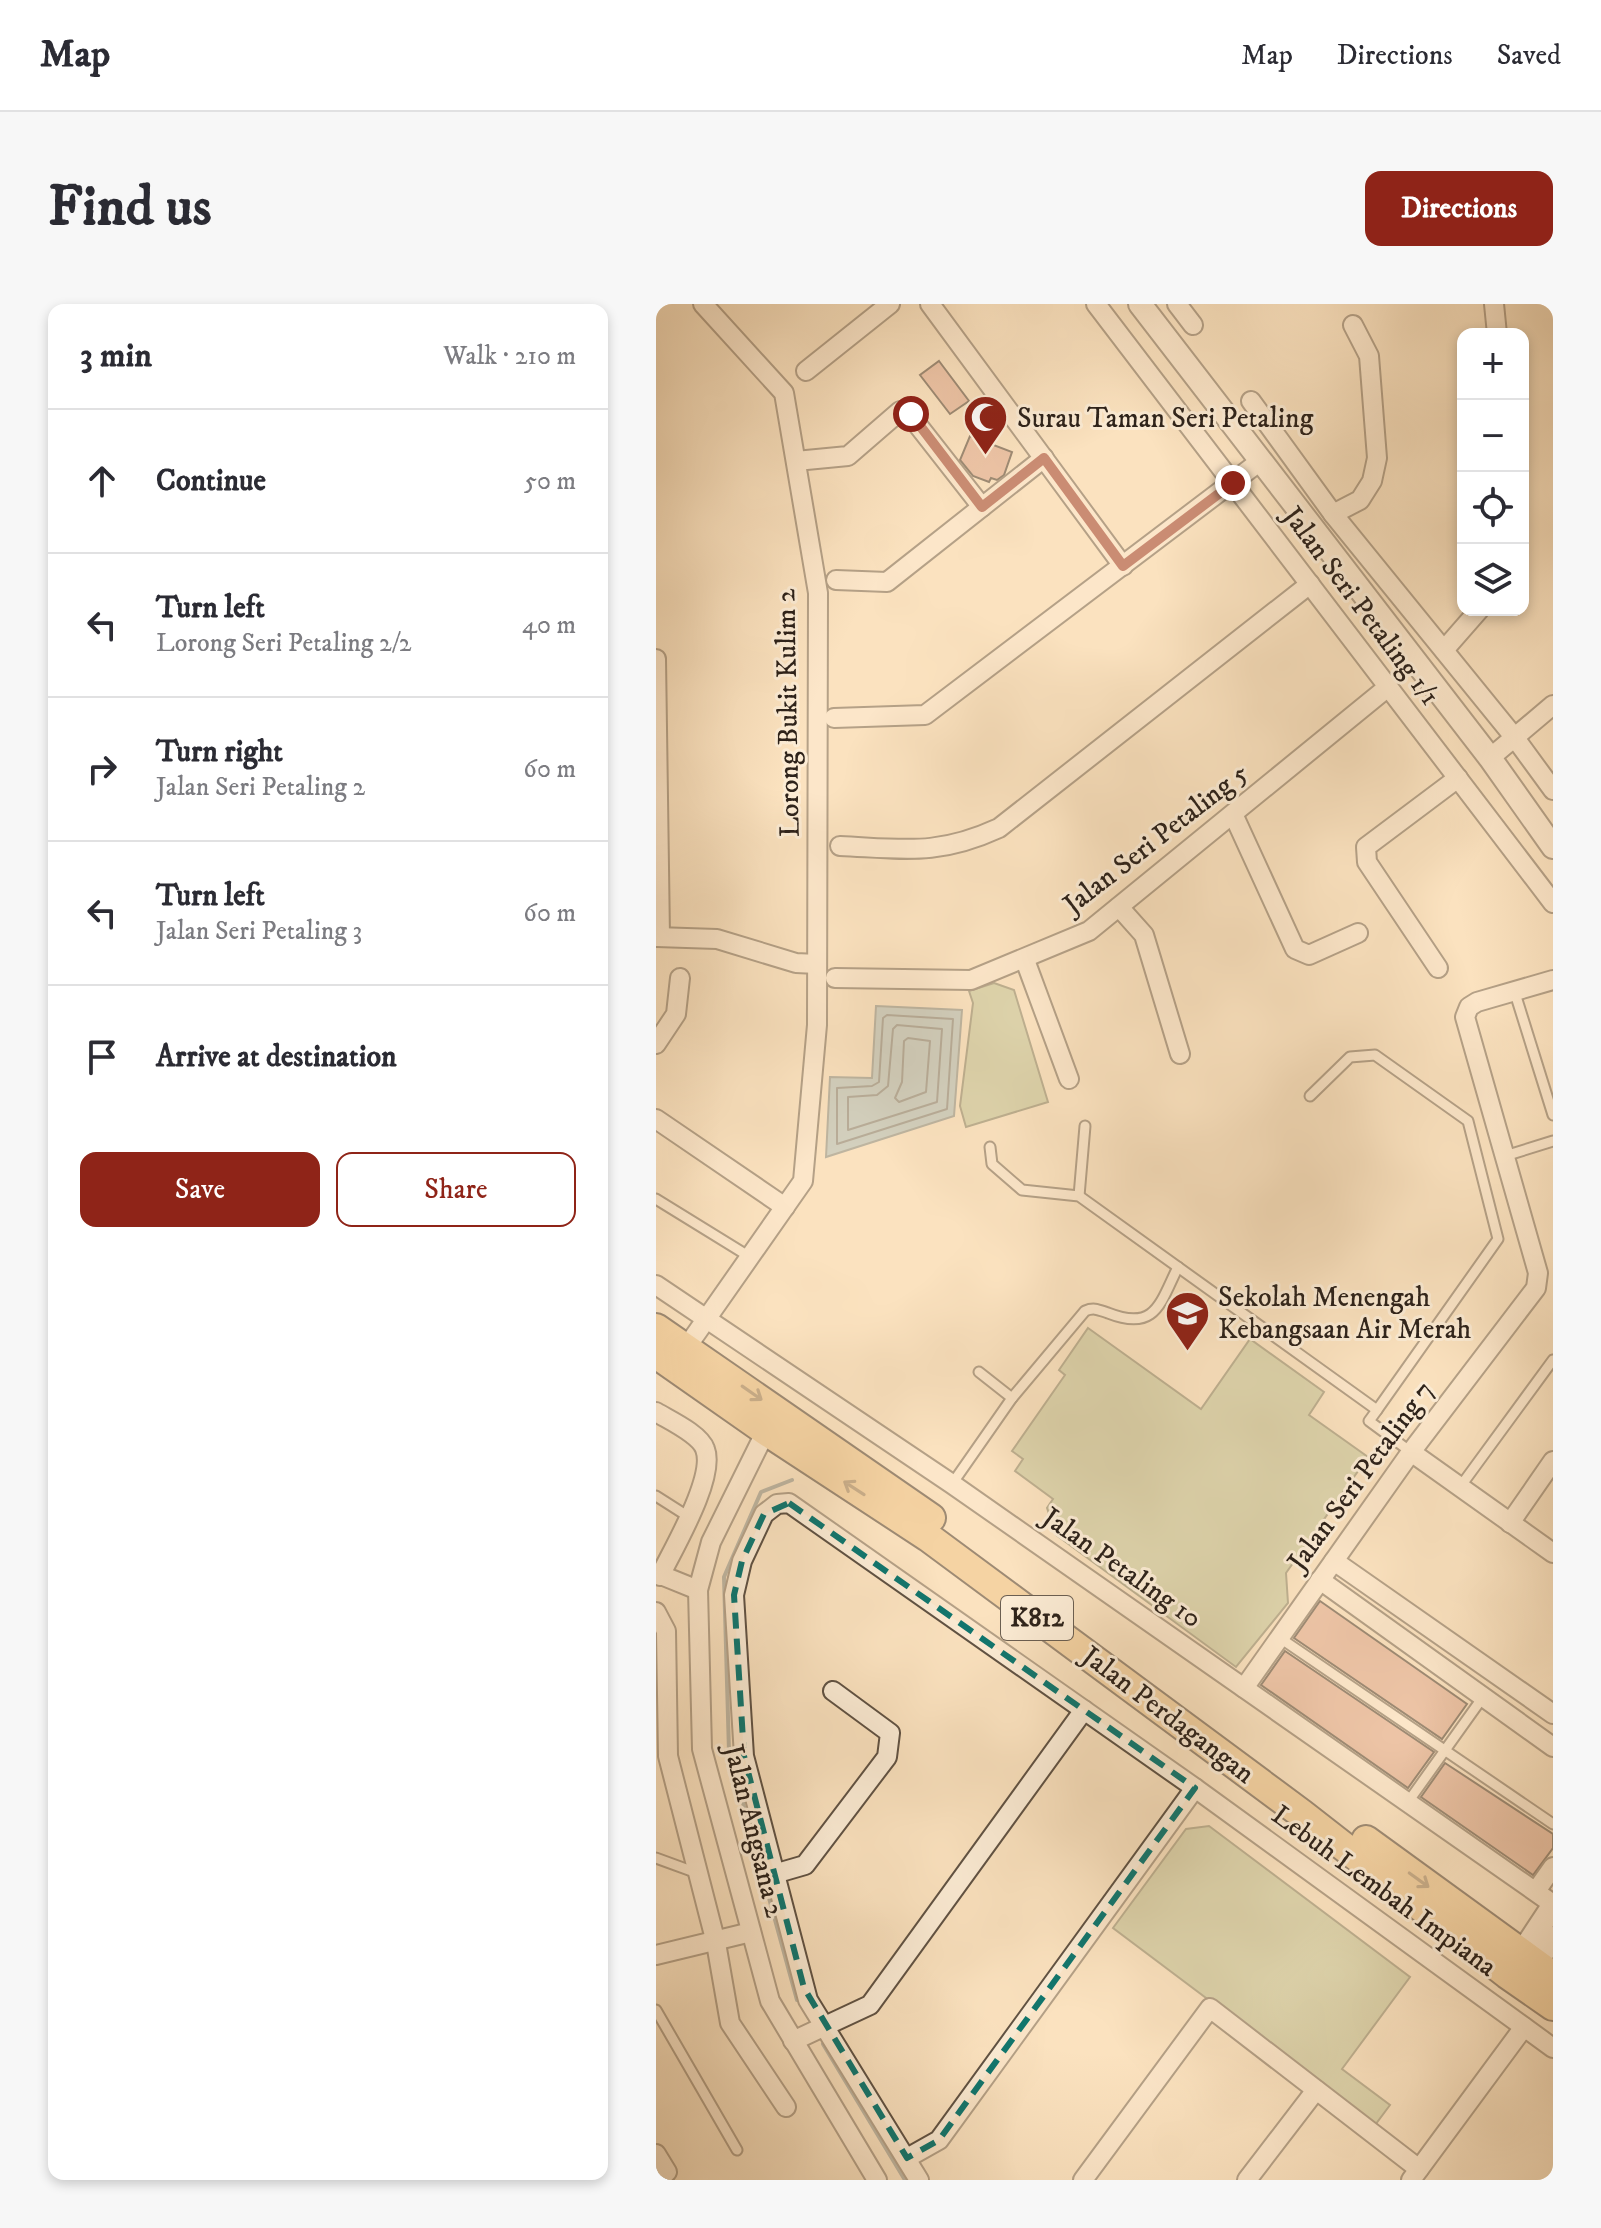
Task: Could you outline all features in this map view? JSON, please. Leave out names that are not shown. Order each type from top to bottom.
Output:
[{"type":"main road","name":"Jalan Perdagangan","points":[[656,1328],[878,1479],[1527,1971],[1553,2006]]},
{"type":"main road","name":"Jalan Perdagangan","points":[[656,1354],[766,1431],[928,1537],[1302,1814],[1527,1971]]},
{"type":"street","name":"Lorong Bukit Kulim 2","points":[[686,1348],[803,1181],[817,1025],[818,593],[784,393],[703,304]]},
{"type":"street","points":[[806,371],[890,304]]},
{"type":"street","points":[[930,304],[1123,566]]},
{"type":"street","name":"Jalan Seri Petaling 1/1","points":[[1096,304],[1553,903]]},
{"type":"street","points":[[1140,304],[1490,758],[1553,847]]},
{"type":"street","points":[[1177,304],[1193,325]]},
{"type":"street","points":[[1494,304],[1496,328]]},
{"type":"street","points":[[1333,514],[1360,500],[1372,481],[1377,458],[1369,356],[1353,325]]},
{"type":"street","points":[[1251,401],[1333,514],[1515,738],[1553,790]]},
{"type":"street","points":[[796,461],[848,456],[900,411],[906,410],[982,507]]},
{"type":"street","points":[[836,580],[887,582],[1044,458]]},
{"type":"street","points":[[834,718],[925,715],[1259,462]]},
{"type":"street","points":[[840,846],[927,850],[964,844],[999,828],[1310,584]]},
{"type":"street","points":[[1444,650],[1474,616]]},
{"type":"street","points":[[656,659],[658,937],[717,939],[796,963],[817,964]]},
{"type":"street","name":"Jalan Seri Petaling 5","points":[[835,978],[971,980],[1089,931],[1234,816],[1388,687]]},
{"type":"street","points":[[1490,758],[1553,705]]},
{"type":"street","points":[[1438,968],[1367,862],[1366,847],[1458,778]]},
{"type":"street","points":[[1234,816],[1295,949],[1309,955],[1358,933]]},
{"type":"street","points":[[1119,907],[1144,935],[1180,1054]]},
{"type":"street","points":[[1025,960],[1069,1079]]},
{"type":"street","points":[[656,1044],[676,1014],[680,978]]},
{"type":"street","points":[[1514,990],[1553,980]]},
{"type":"street","name":"Jalan Seri Petaling 7","points":[[1244,1688],[1411,1452],[1538,1281],[1467,1025],[1469,1007],[1514,990]]},
{"type":"street","points":[[656,1119],[785,1207]]},
{"type":"street","name":"Jalan Petaling 10","points":[[656,1285],[952,1484],[1547,1900]]},
{"type":"street","points":[[656,1412],[701,1442],[706,1449],[704,1478],[689,1517],[658,1574],[698,1590]]},
{"type":"street","name":"Jalan Angsana 2","points":[[766,1431],[711,1542],[698,1590],[702,1749],[770,2001],[877,2180]]},
{"type":"street","points":[[1411,1452],[1553,1553]]},
{"type":"street","points":[[1510,1523],[1553,1461]]},
{"type":"street","name":"Lebuh Lembah Impiana","points":[[774,1874],[744,1756],[734,1595],[742,1561],[764,1514],[777,1504],[789,1503],[1195,1788],[1553,2048]]},
{"type":"street","points":[[1334,1561],[1553,1714]]},
{"type":"street","points":[[1320,1580],[1553,1747]]},
{"type":"street","points":[[656,1612],[666,1631],[661,1686],[662,1754],[716,1943],[730,2023],[786,2107]]},
{"type":"street","points":[[833,1691],[890,1733],[887,1757],[805,1865],[774,1874],[804,1988],[919,2180]]},
{"type":"street","points":[[793,2041],[824,2025],[856,2015],[870,2005],[1084,1710]]},
{"type":"street","points":[[907,2158],[939,2140],[1195,1788]]},
{"type":"street","points":[[1527,1971],[1553,1867]]},
{"type":"street","points":[[656,1955],[716,1943],[751,1932]]},
{"type":"street","points":[[1527,1971],[1553,1938]]},
{"type":"street","points":[[1083,2180],[1210,2008],[1316,2090],[1415,2174],[1524,2027]]},
{"type":"street","points":[[1247,2180],[1316,2090]]},
{"type":"street","points":[[656,2154],[667,2172]]},
{"type":"lane","points":[[1514,990],[1553,1115]]},
{"type":"lane","points":[[1310,1096],[1350,1057],[1375,1055],[1468,1121],[1498,1239],[1369,1421],[1411,1452]]},
{"type":"lane","points":[[1079,1196],[1085,1126]]},
{"type":"lane","points":[[1505,1156],[1553,1141]]},
{"type":"lane","points":[[990,1147],[992,1164],[1022,1190],[1079,1196],[1377,1410]]},
{"type":"lane","points":[[656,1199],[750,1257]]},
{"type":"lane","points":[[952,1484],[1012,1398],[1085,1311],[1096,1309],[1128,1321],[1141,1320],[1154,1313],[1178,1267]]},
{"type":"lane","points":[[1460,1487],[1553,1360]]},
{"type":"lane","points":[[979,1372],[1012,1398]]},
{"type":"lane","points":[[656,1496],[689,1517]]},
{"type":"lane","points":[[1280,1638],[1553,1824]]},
{"type":"lane","points":[[1408,1802],[1483,1697]]},
{"type":"lane","points":[[656,1858],[697,1873]]},
{"type":"lane","points":[[656,2010],[737,2150]]},
{"type":"highlighted area","points":[[789,1503],[1195,1788],[939,2140],[907,2158],[804,1988],[744,1756],[734,1595],[742,1561],[764,1514]]},
{"type":"green space","points":[[994,983],[1014,990],[1048,1102],[966,1127],[960,1106],[973,1003],[969,991]]},
{"type":"green space","points":[[1088,1328],[1201,1409],[1250,1339],[1324,1392],[1309,1415],[1368,1457],[1286,1573],[1288,1603],[1236,1667],[1056,1535],[1047,1508],[1053,1499],[1015,1471],[1023,1459],[1012,1451],[1065,1375],[1059,1370]]},
{"type":"green space","points":[[1209,1826],[1410,1977],[1342,2069],[1390,2105],[1375,2125],[1113,1928],[1186,1829]]},
{"type":"water","points":[[876,1006],[962,1010],[954,1116],[826,1157],[830,1077],[872,1078]]},
{"type":"building","points":[[939,361],[969,401],[950,414],[920,375]]},
{"type":"building","name":"Surau Taman Seri Petaling","points":[[970,436],[1012,452],[1004,475],[997,480],[991,478],[989,482],[973,476],[960,460]]},
{"type":"building","points":[[1320,1601],[1467,1704],[1442,1739],[1294,1638]]},
{"type":"building","points":[[1285,1651],[1434,1752],[1408,1788],[1261,1685]]},
{"type":"building","points":[[1445,1763],[1553,1834],[1553,1848],[1533,1875],[1421,1797]]},
{"type":"waterway","points":[[792,1480],[761,1492],[724,1577],[729,1752],[797,2000]]},
{"type":"waterway","points":[[823,2044],[905,2180]]},
{"type":"place","name":"Surau Taman Seri Petaling","points":[[986,457]]},
{"type":"place","name":"Sekolah Menengah Kebangsaan Air Merah","points":[[1187,1352]]},
{"type":"route","points":[[911,414],[982,507],[1044,458],[1123,566],[1233,483]]}]
